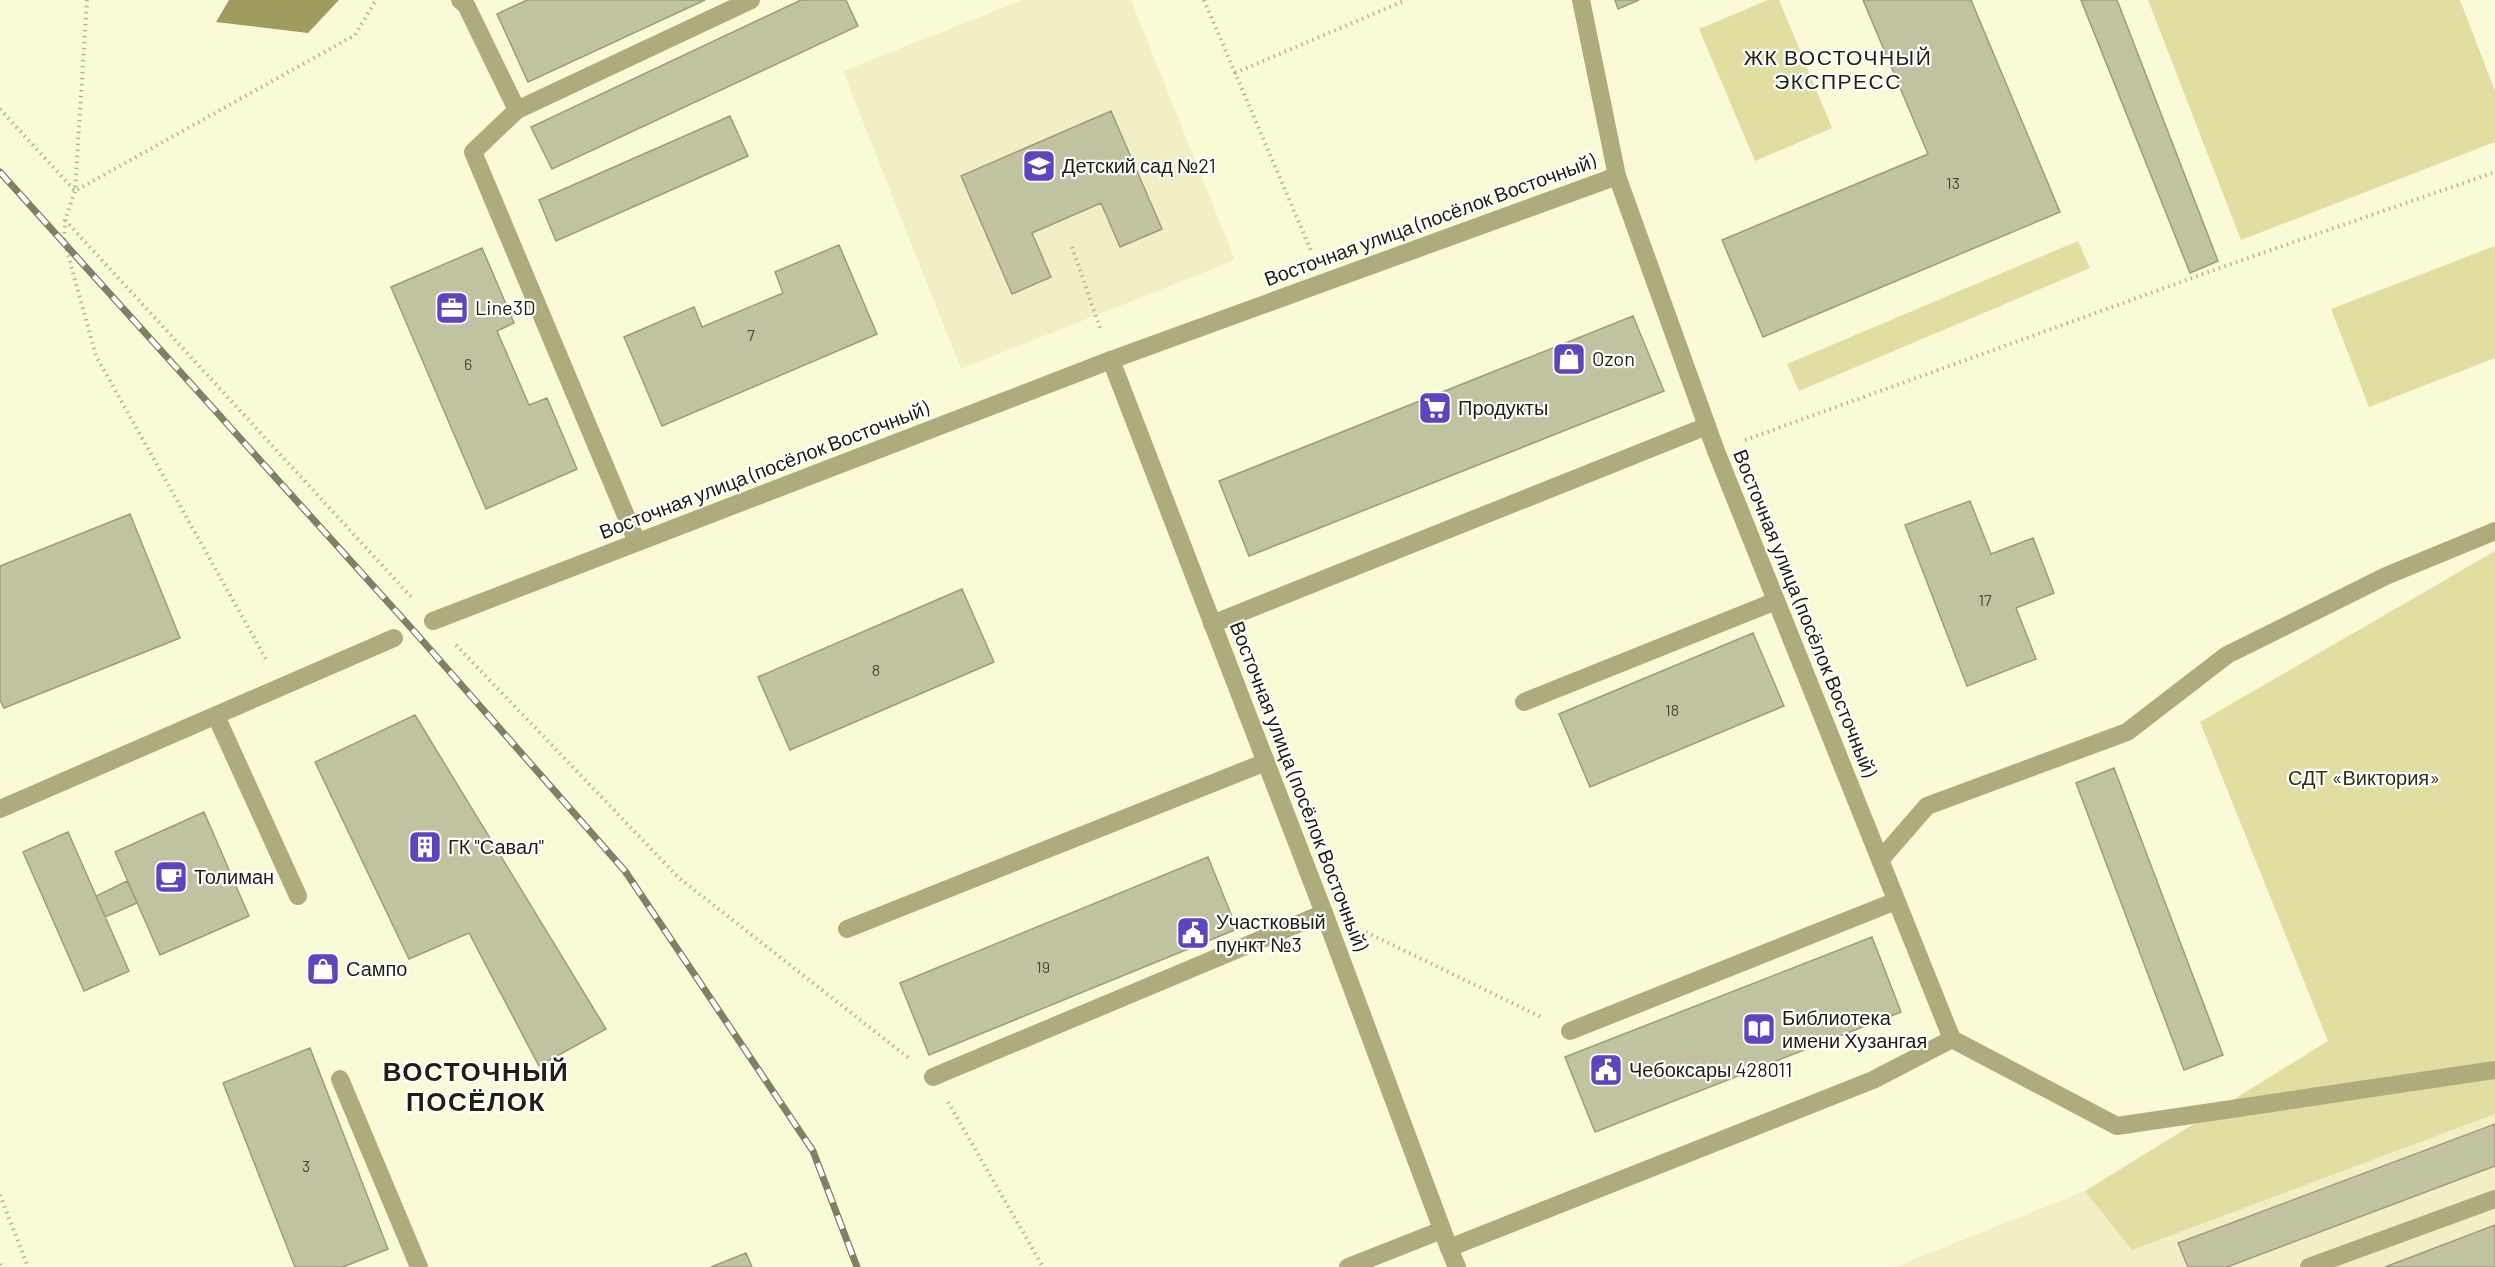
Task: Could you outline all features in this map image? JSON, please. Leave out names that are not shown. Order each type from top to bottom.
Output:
[{"type":"street","points":[[637,542],[472,152],[517,110],[751,0]]},
{"type":"street","points":[[1581,0],[1617,176]]},
{"type":"street","points":[[468,2],[517,110]]},
{"type":"street","name":"Восточная улица (посёлок Восточный)","points":[[433,621],[1111,360],[1617,176],[1716,451],[1952,1039]]},
{"type":"street","name":"Восточная улица (посёлок Восточный)","points":[[1111,360],[1324,912],[1457,1267]]},
{"type":"street","points":[[1212,624],[1707,426]]},
{"type":"street","points":[[1880,860],[1927,806],[2127,732],[2227,655],[2386,576],[2495,531]]},
{"type":"street","points":[[1524,702],[1776,601]]},
{"type":"street","points":[[0,809],[394,638]]},
{"type":"street","points":[[216,716],[298,896]]},
{"type":"street","points":[[847,929],[1266,762]]},
{"type":"street","points":[[1570,1031],[1896,902]]},
{"type":"street","points":[[933,1077],[1324,912]]},
{"type":"street","points":[[1449,1248],[1873,1080],[1952,1039],[2117,1126],[2495,1070]]},
{"type":"street","points":[[340,1079],[418,1267]]},
{"type":"street","points":[[2309,1267],[2495,1199]]},
{"type":"street","points":[[1348,1267],[1442,1230]]},
{"type":"path","points":[[87,0],[75,191],[65,220],[64,240],[96,356],[281,687]]},
{"type":"path","points":[[75,191],[355,35],[376,0]]},
{"type":"path","points":[[1204,0],[1325,282]]},
{"type":"path","points":[[1235,73],[1406,0]]},
{"type":"path","points":[[0,109],[75,191]]},
{"type":"path","points":[[1716,451],[2228,265],[2495,172]]},
{"type":"path","points":[[65,220],[433,621],[679,878],[933,1077],[1043,1267]]},
{"type":"path","points":[[1072,248],[1111,360]]},
{"type":"path","points":[[1324,912],[1570,1031]]},
{"type":"path","points":[[0,1195],[28,1267]]},
{"type":"shaded area","points":[[229,0],[339,0],[308,33],[216,22]]},
{"type":"shaded area","name":"Детский сад №21","points":[[1022,0],[1131,0],[1235,260],[961,369],[843,71]]},
{"type":"shaded area","points":[[2495,1114],[2495,1267],[1895,1267],[2085,1191],[2132,1250]]},
{"type":"green space","points":[[1768,0],[1779,0],[1832,128],[1755,161],[1699,29]]},
{"type":"green space","points":[[2148,0],[2460,0],[2495,91],[2495,142],[2241,240]]},
{"type":"green space","points":[[2078,241],[2090,268],[1799,391],[1787,364]]},
{"type":"green space","points":[[2495,246],[2495,358],[2369,407],[2331,309]]},
{"type":"green space","name":"СДТ «Виктория»","points":[[2495,551],[2495,1114],[2132,1250],[2085,1191],[2328,1041],[2200,722]]},
{"type":"building","points":[[527,0],[705,0],[528,82],[497,14]]},
{"type":"building","points":[[801,0],[846,0],[858,26],[552,169],[531,127]]},
{"type":"building","points":[[1615,0],[1639,0],[1618,9]]},
{"type":"building","points":[[1863,0],[1971,0],[2060,212],[1763,337],[1722,240],[1928,154]]},
{"type":"building","points":[[2081,0],[2117,0],[2218,261],[2190,273]]},
{"type":"building","points":[[1111,111],[1162,229],[1120,247],[1101,203],[1032,233],[1051,277],[1012,294],[961,176]]},
{"type":"building","points":[[730,116],[748,156],[556,241],[539,200]]},
{"type":"building","points":[[839,245],[877,334],[662,426],[624,337],[694,307],[702,327],[783,293],[775,272]]},
{"type":"building","points":[[482,248],[514,323],[497,331],[529,405],[547,398],[577,469],[486,509],[391,287]]},
{"type":"building","points":[[1633,316],[1664,391],[1249,556],[1219,481]]},
{"type":"building","points":[[1970,501],[1991,554],[2033,538],[2054,593],[2016,608],[2036,659],[1967,686],[1905,525]]},
{"type":"building","points":[[130,514],[180,638],[4,708],[0,700],[0,566]]},
{"type":"building","points":[[962,589],[994,662],[790,750],[758,677]]},
{"type":"building","points":[[1753,633],[1784,706],[1590,787],[1559,714]]},
{"type":"building","name":"ГК \"Савал\"","points":[[415,715],[606,1029],[539,1066],[469,933],[409,959],[315,762]]},
{"type":"building","points":[[2114,768],[2223,1055],[2184,1070],[2076,783]]},
{"type":"building","points":[[204,812],[249,916],[160,955],[115,852]]},
{"type":"building","points":[[68,832],[129,971],[84,991],[23,852]]},
{"type":"building","points":[[1208,857],[1237,929],[929,1055],[900,983]]},
{"type":"building","points":[[127,881],[137,903],[105,917],[96,896]]},
{"type":"building","points":[[1872,937],[1901,1012],[1595,1132],[1565,1057]]},
{"type":"building","points":[[310,1048],[388,1249],[343,1267],[295,1267],[223,1083]]},
{"type":"building","points":[[2495,1124],[2495,1166],[2227,1267],[2188,1267],[2178,1243]]},
{"type":"building","points":[[2495,1225],[2495,1267],[2385,1267]]},
{"type":"building","points":[[746,1253],[752,1267],[711,1267]]},
{"type":"railway","points":[[0,172],[413,630],[625,871],[813,1151],[857,1267]]},
{"type":"place","name":"Детский сад №21","points":[[1039,166]]},
{"type":"place","name":"Line3D","points":[[452,308]]},
{"type":"place","name":"Ozon","points":[[1569,359]]},
{"type":"place","name":"Продукты","points":[[1435,408]]},
{"type":"place","name":"ГК \"Савал\"","points":[[425,847]]},
{"type":"place","name":"Толиман","points":[[171,877]]},
{"type":"place","name":"Участковый пункт №3","points":[[1193,933]]},
{"type":"place","name":"Сампо","points":[[323,969]]},
{"type":"place","name":"Библиотека имени Хузангая","points":[[1759,1029]]},
{"type":"place","name":"Чебоксары 428011","points":[[1606,1070]]},
{"type":"district","name":"ЖК ВОСТОЧНЫЙ ЭКСПРЕСС","points":[[1838,70]]},
{"type":"district","name":"ВОСТОЧНЫЙ ПОСЁЛОК","points":[[476,1087]]}]
